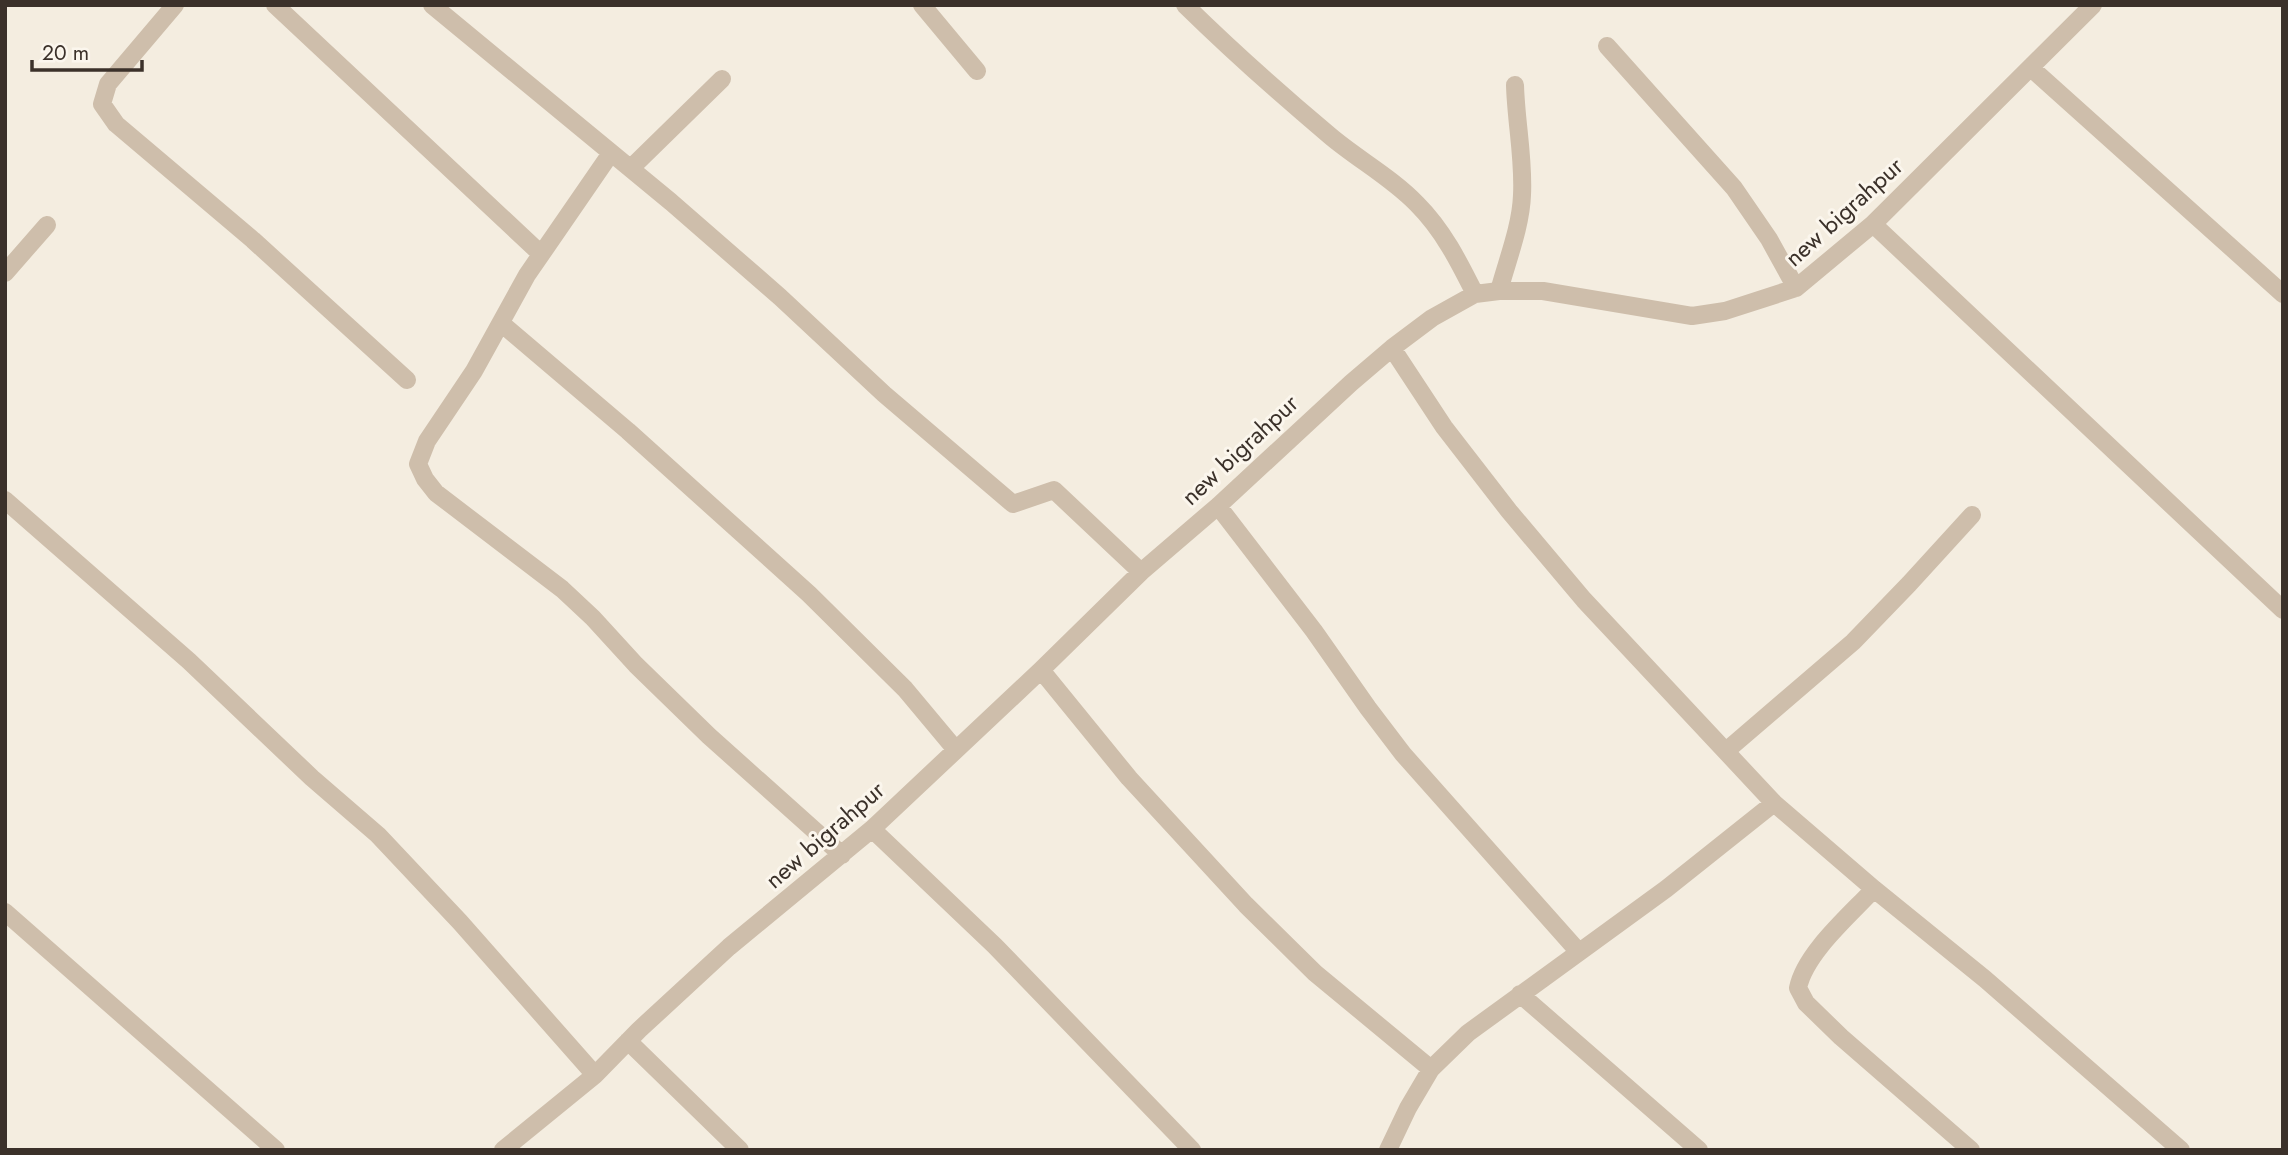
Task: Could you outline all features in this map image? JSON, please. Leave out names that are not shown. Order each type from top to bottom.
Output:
[{"type":"street","points":[[175,5],[108,84],[102,104],[116,124],[253,240],[407,380]]},
{"type":"street","points":[[275,5],[541,254]]},
{"type":"street","points":[[432,5],[631,168],[749,270],[884,394],[1013,504],[1054,490],[1141,572]]},
{"type":"street","points":[[922,5],[977,71]]},
{"type":"street","points":[[1185,5],[1331,137],[1360,156],[1417,204],[1440,232],[1475,294]]},
{"type":"street","name":"new bigrahpur","points":[[503,1150],[595,1076],[628,1041],[729,947],[872,829],[1141,572],[1217,506],[1302,426],[1392,348],[1432,318],[1475,294],[1499,291],[1543,291],[1692,316],[1725,311],[1796,288],[1873,224],[2093,5]]},
{"type":"street","points":[[1607,46],[1734,188],[1769,239],[1796,288]]},
{"type":"street","points":[[2031,68],[2283,294]]},
{"type":"street","points":[[631,168],[722,79]]},
{"type":"street","points":[[1499,291],[1523,193],[1515,85]]},
{"type":"street","points":[[611,153],[527,275],[460,394],[427,441],[418,464],[436,493],[582,608],[709,736],[842,855]]},
{"type":"street","points":[[1873,224],[2283,610]]},
{"type":"street","points":[[5,273],[47,225]]},
{"type":"street","points":[[501,323],[628,431],[809,594],[905,689],[956,750]]},
{"type":"street","points":[[1392,348],[1444,428],[1509,511],[1584,600],[1774,803],[1995,988],[2181,1150]]},
{"type":"street","points":[[5,500],[189,661],[312,778],[378,835],[460,922],[595,1076]]},
{"type":"street","points":[[1217,506],[1322,642],[1403,754],[1578,951]]},
{"type":"street","points":[[1726,751],[1853,642],[1972,515]]},
{"type":"street","points":[[1041,670],[1129,778],[1246,905],[1315,973],[1431,1069]]},
{"type":"street","points":[[1388,1150],[1431,1069],[1468,1033],[1666,889],[1774,803]]},
{"type":"street","points":[[872,829],[995,946],[1192,1150]]},
{"type":"street","points":[[1874,889],[1813,957],[1801,974],[1798,988],[1806,1003],[1841,1037],[1971,1150]]},
{"type":"street","points":[[5,912],[276,1150]]},
{"type":"street","points":[[1520,994],[1699,1150]]},
{"type":"street","points":[[628,1041],[740,1150]]}]
